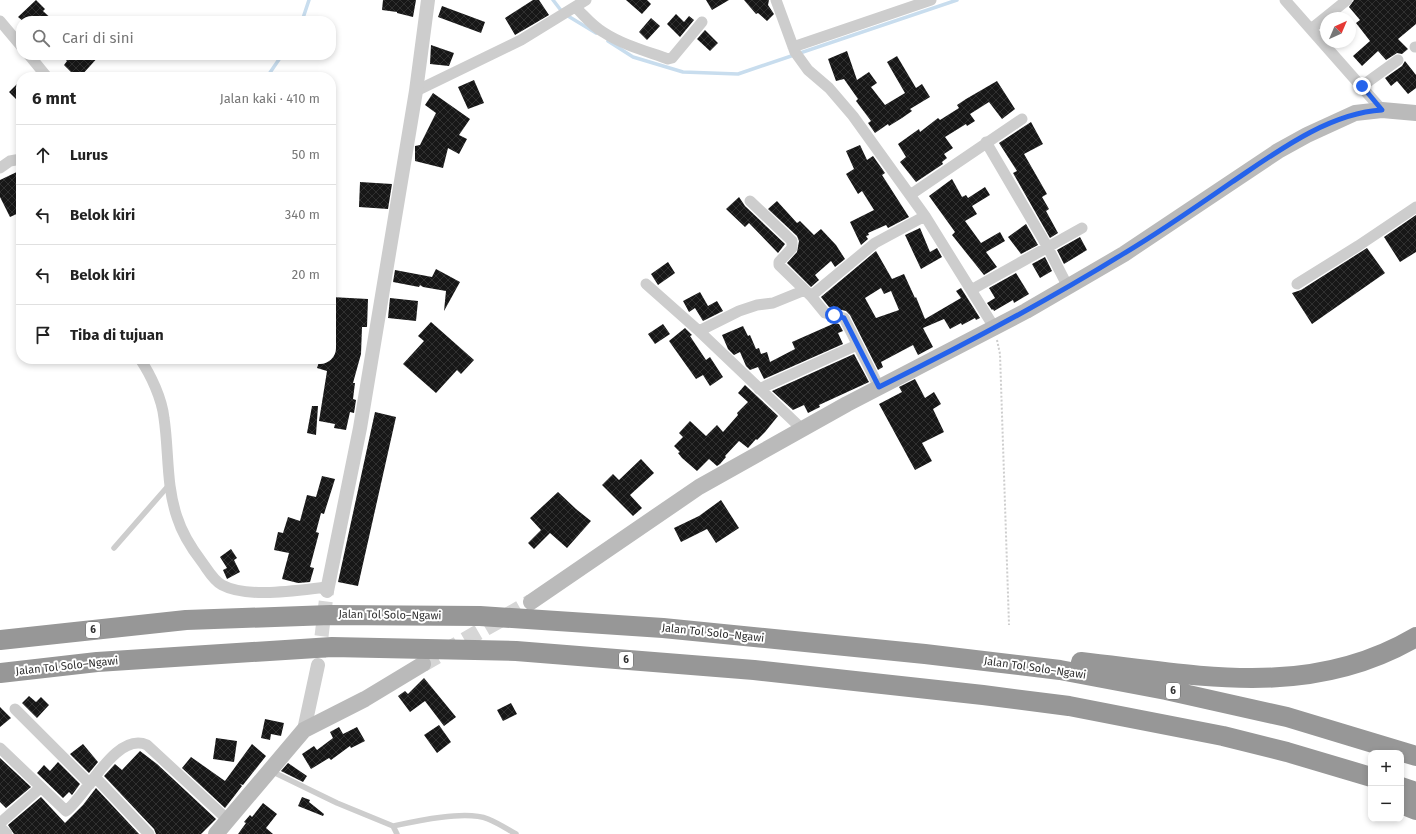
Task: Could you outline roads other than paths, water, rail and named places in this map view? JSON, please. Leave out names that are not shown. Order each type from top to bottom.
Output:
[{"type":"highway","name":"Jalan Tol Solo–Ngawi","points":[[0,640],[186,620],[330,615],[480,616],[663,628],[925,654],[1060,670],[1166,690],[1287,717],[1416,756]]},
{"type":"highway","points":[[925,654],[1078,661],[1202,676],[1260,679],[1298,677],[1336,670],[1374,658],[1416,637]]},
{"type":"highway","name":"Jalan Tol Solo–Ngawi","points":[[0,673],[97,662],[332,646],[516,651],[754,670],[1069,706],[1152,721],[1287,752],[1368,777]]},
{"type":"highway","points":[[1152,721],[1368,791]]},
{"type":"highway","points":[[1404,788],[1416,792]]},
{"type":"highway","points":[[1404,805],[1416,810]]},
{"type":"main road","points":[[531,602],[699,487],[879,387],[948,353],[1068,287],[1124,254],[1278,151],[1342,117],[1355,113],[1382,110],[1416,112]]},
{"type":"main road","points":[[216,834],[304,730],[365,699],[423,664]]},
{"type":"street","points":[[142,364],[157,395],[164,416],[170,484],[176,516],[184,536],[214,579],[222,585],[246,591],[272,592],[327,589],[360,428],[416,91],[428,0]]},
{"type":"street","points":[[416,91],[521,40],[586,0]]},
{"type":"street","points":[[776,0],[794,50],[808,70],[842,101],[910,195],[925,216],[994,328]]},
{"type":"street","points":[[794,50],[931,0]]},
{"type":"street","points":[[1285,0],[1382,110]]},
{"type":"street","points":[[1311,29],[1347,0]]},
{"type":"street","points":[[574,8],[598,29],[610,37],[624,44],[668,59],[672,58],[702,22]]},
{"type":"street","points":[[0,21],[16,40]]},
{"type":"street","points":[[33,60],[43,72]]},
{"type":"street","points":[[1362,86],[1398,60]]},
{"type":"street","points":[[910,195],[1022,119]]},
{"type":"street","points":[[986,142],[1047,246],[1068,287]]},
{"type":"street","points":[[0,168],[10,161],[16,160]]},
{"type":"street","points":[[750,201],[792,241],[792,248],[779,262],[779,265],[826,313],[844,318],[879,387]]},
{"type":"street","points":[[1297,284],[1358,246],[1416,207]]},
{"type":"street","points":[[699,331],[739,311],[756,305],[773,303],[808,293],[875,243],[925,216]]},
{"type":"street","points":[[971,290],[1047,246],[1082,228]]},
{"type":"street","points":[[646,284],[699,331],[802,429]]},
{"type":"street","points":[[759,389],[857,345]]},
{"type":"street","points":[[304,730],[318,665]]},
{"type":"street","points":[[16,709],[149,834]]},
{"type":"street","points":[[0,748],[40,788],[66,811],[117,752],[124,746],[135,742],[142,743],[152,750],[228,820]]},
{"type":"street","points":[[0,823],[40,788]]},
{"type":"street","points":[[0,827],[6,834]]},
{"type":"lane","points":[[114,548],[170,484]]},
{"type":"lane","points":[[270,771],[393,826],[426,819],[476,816],[488,819],[516,834]]},
{"type":"lane","points":[[393,826],[397,834]]},
{"type":"waterway","points":[[304,16],[309,0]]},
{"type":"waterway","points":[[553,0],[563,13],[596,33]]},
{"type":"waterway","points":[[608,41],[633,57],[683,72],[738,74],[957,0]]},
{"type":"waterway","points":[[270,72],[279,60]]},
{"type":"tunnel","points":[[319,657],[327,591]]},
{"type":"tunnel","points":[[423,664],[531,602]]}]
